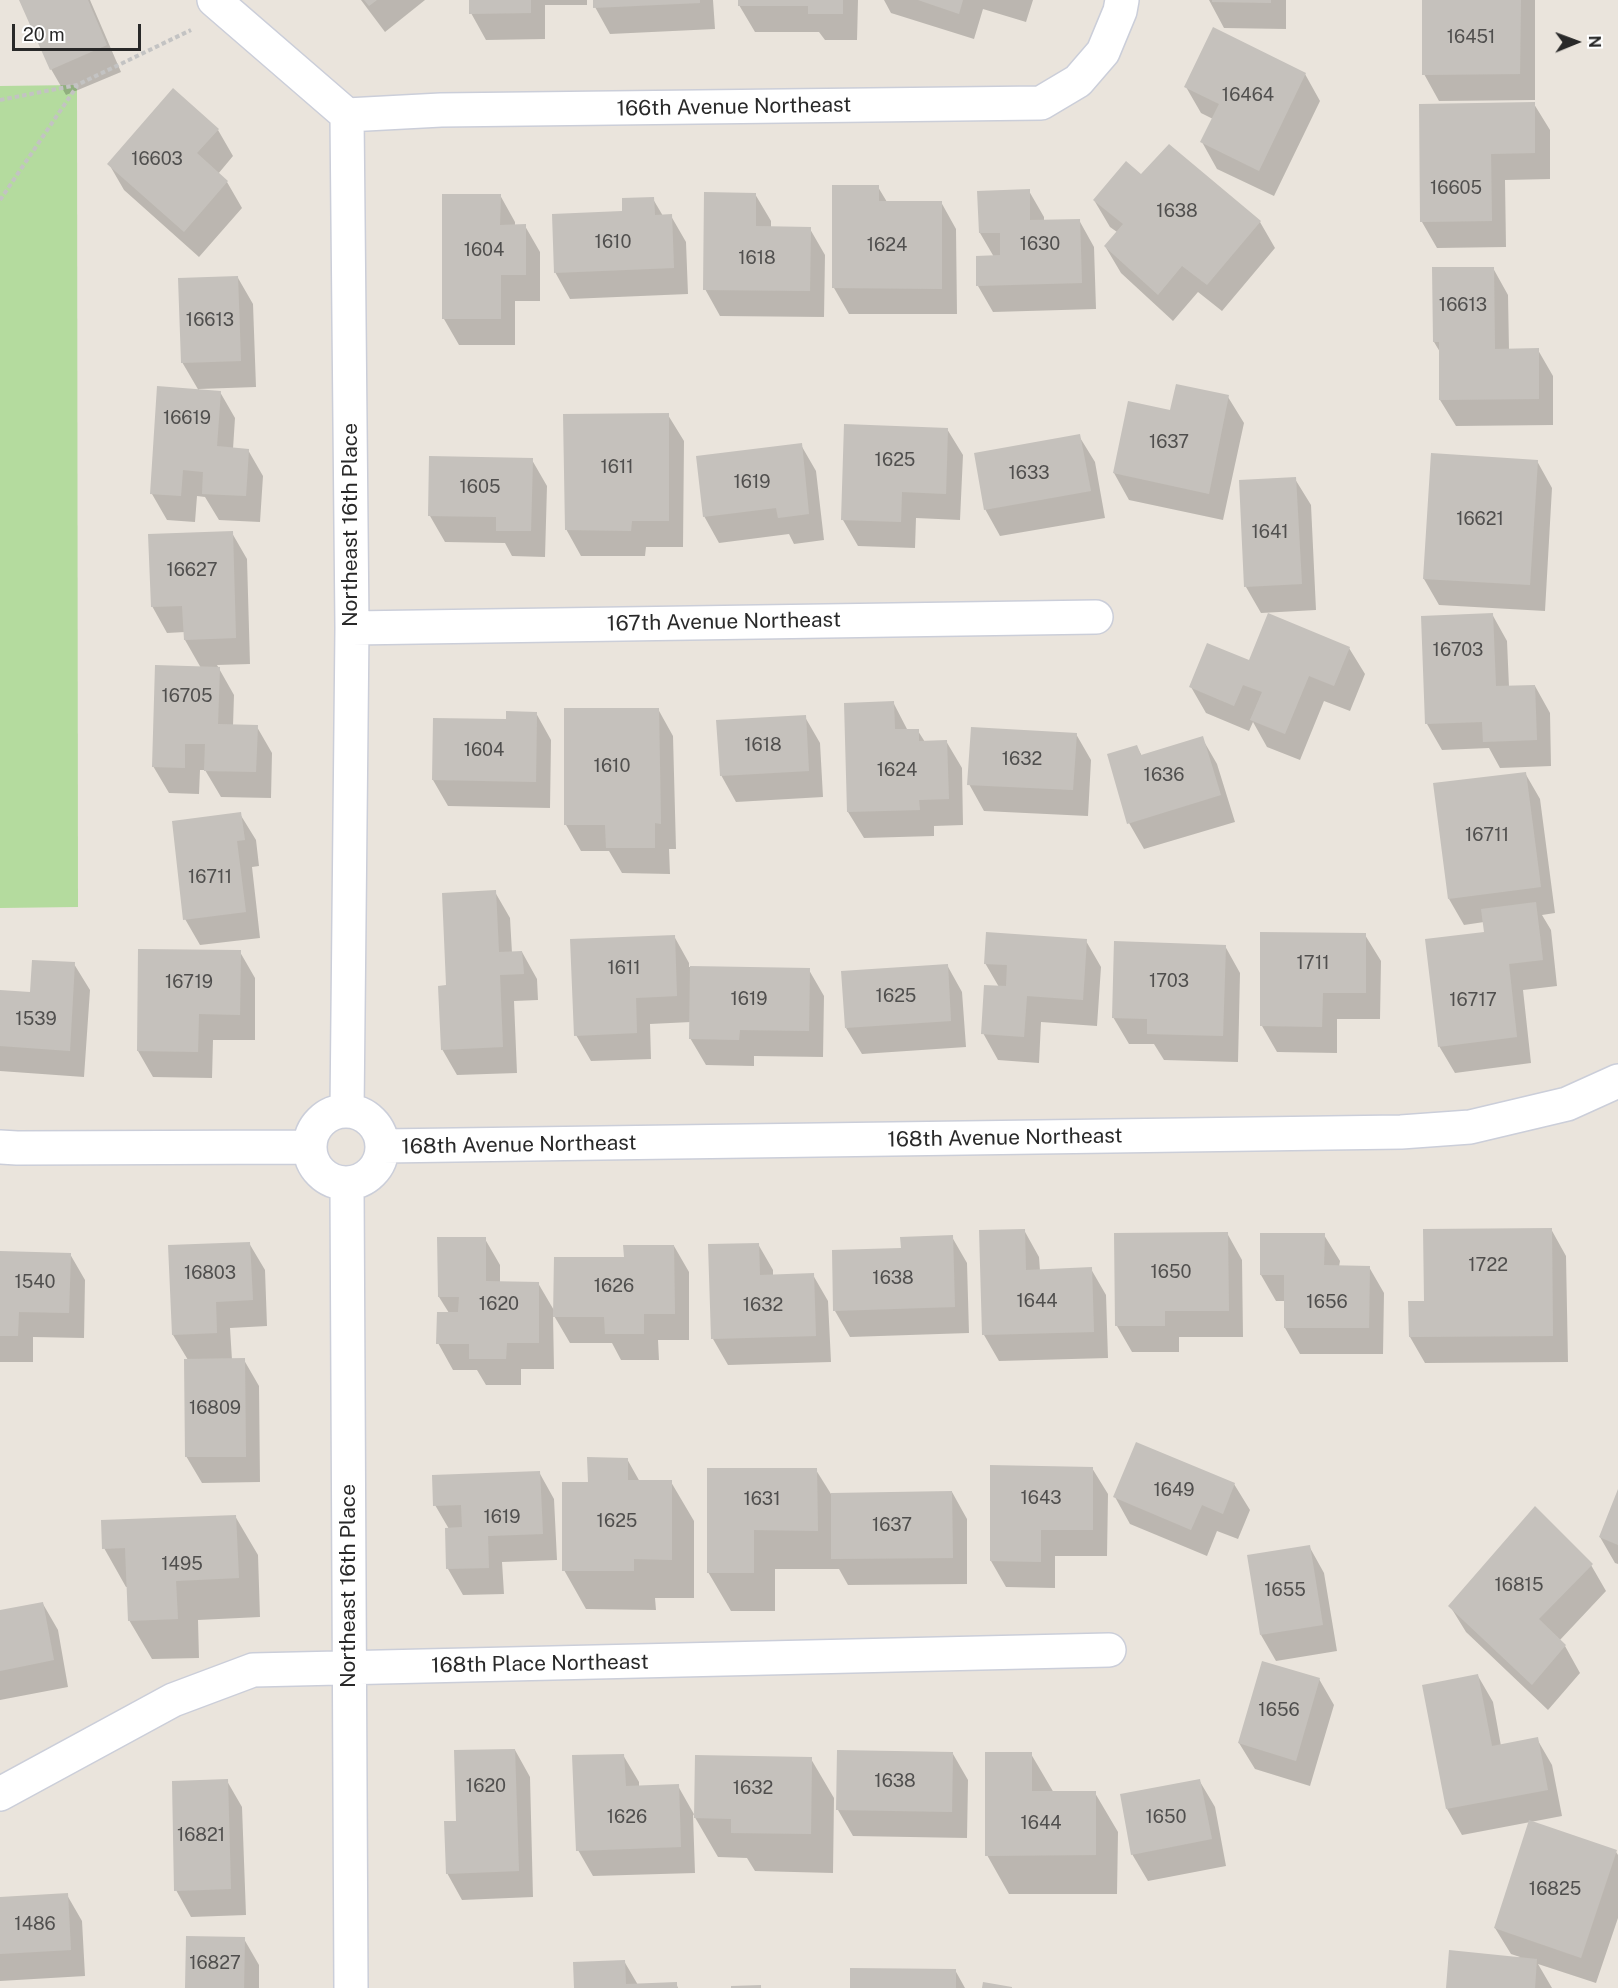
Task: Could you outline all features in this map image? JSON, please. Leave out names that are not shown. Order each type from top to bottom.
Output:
[{"type":"street","name":"166th Avenue Northeast","points":[[347,115],[441,110],[1041,103],[1078,81],[1103,52],[1120,11],[1122,0]]},
{"type":"street","points":[[215,2],[347,115]]},
{"type":"street","name":"Northeast 16th Place","points":[[347,115],[352,628],[347,1111]]},
{"type":"street","name":"167th Avenue Northeast","points":[[352,628],[1096,617]]},
{"type":"street","name":"168th Avenue Northeast","points":[[383,1146],[1401,1132],[1470,1127],[1535,1112],[1567,1104],[1618,1081]]},
{"type":"street","points":[[336,1112],[358,1112],[368,1118],[376,1126],[383,1146],[376,1168],[359,1182],[347,1184],[325,1177],[311,1159],[310,1147],[317,1125],[325,1117],[336,1112]]},
{"type":"street","points":[[0,1147],[310,1147]]},
{"type":"street","name":"Northeast 16th Place","points":[[347,1184],[351,1988]]},
{"type":"street","name":"168th Place Northeast","points":[[0,1794],[173,1700],[253,1670],[1109,1650]]},
{"type":"path","points":[[0,100],[77,86],[194,28],[215,2]]},
{"type":"path","points":[[0,200],[77,86]]},
{"type":"green space","points":[[77,85],[78,907],[0,908],[0,86]]},
{"type":"building","points":[[19,0],[88,0],[107,45],[50,70]]},
{"type":"building","points":[[364,0],[377,0],[369,6]]},
{"type":"building","points":[[469,0],[531,0],[531,13],[469,14]]},
{"type":"building","points":[[593,0],[700,0],[700,3],[593,8]]},
{"type":"building","points":[[738,0],[843,0],[843,14],[808,14],[808,6],[738,6]]},
{"type":"building","points":[[918,0],[963,0],[959,14]]},
{"type":"building","points":[[1212,0],[1271,0],[1271,3],[1212,2]]},
{"type":"building","points":[[1422,0],[1521,0],[1520,74],[1422,75]]},
{"type":"building","points":[[1213,27],[1306,73],[1259,171],[1200,142],[1219,104],[1184,87]]},
{"type":"building","points":[[173,88],[219,129],[197,153],[228,181],[184,232],[107,164]]},
{"type":"building","points":[[1535,102],[1535,153],[1491,154],[1492,221],[1420,222],[1419,104]]},
{"type":"building","points":[[1169,144],[1261,221],[1207,285],[1182,266],[1158,295],[1104,246],[1123,224],[1093,200],[1126,161],[1141,174]]},
{"type":"building","points":[[832,185],[879,185],[879,201],[942,201],[942,289],[832,288]]},
{"type":"building","points":[[1030,189],[1030,220],[1080,219],[1082,283],[976,286],[976,256],[1000,255],[1000,233],[979,233],[977,191]]},
{"type":"building","points":[[704,192],[756,193],[756,226],[811,227],[810,291],[703,290]]},
{"type":"building","points":[[442,194],[501,194],[500,225],[526,224],[526,275],[501,275],[501,319],[442,319]]},
{"type":"building","points":[[654,197],[655,215],[672,214],[674,268],[554,273],[552,214],[622,211],[622,198]]},
{"type":"building","points":[[1432,267],[1494,267],[1495,349],[1539,348],[1539,399],[1439,400],[1439,342],[1433,342]]},
{"type":"building","points":[[238,276],[241,361],[181,363],[178,278]]},
{"type":"building","points":[[1176,384],[1229,395],[1209,494],[1113,473],[1128,401],[1170,410]]},
{"type":"building","points":[[157,386],[221,391],[217,446],[249,449],[246,496],[202,494],[203,472],[183,470],[181,496],[150,494]]},
{"type":"building","points":[[669,413],[669,521],[632,521],[631,531],[565,530],[563,414]]},
{"type":"building","points":[[844,424],[948,428],[946,494],[902,492],[901,522],[841,520]]},
{"type":"building","points":[[1080,434],[1091,491],[984,510],[974,453]]},
{"type":"building","points":[[802,443],[809,514],[778,518],[776,508],[703,517],[696,456]]},
{"type":"building","points":[[1431,453],[1538,460],[1530,585],[1423,579]]},
{"type":"building","points":[[429,456],[533,458],[531,531],[496,531],[496,517],[428,516]]},
{"type":"building","points":[[1296,477],[1302,584],[1244,587],[1239,480]]},
{"type":"building","points":[[233,531],[236,638],[184,640],[182,606],[151,607],[148,534]]},
{"type":"building","points":[[1268,613],[1350,647],[1334,686],[1309,676],[1285,734],[1250,720],[1262,692],[1243,685],[1234,706],[1189,687],[1207,643],[1249,660]]},
{"type":"building","points":[[1493,613],[1496,686],[1535,685],[1537,740],[1483,742],[1482,722],[1425,724],[1421,616]]},
{"type":"building","points":[[155,665],[220,667],[218,724],[258,725],[256,772],[204,771],[205,744],[185,744],[185,768],[152,767]]},
{"type":"building","points":[[894,701],[895,729],[919,729],[919,741],[947,740],[949,799],[919,800],[920,810],[847,812],[844,703]]},
{"type":"building","points":[[564,708],[659,708],[661,824],[655,823],[655,848],[606,848],[605,825],[564,825]]},
{"type":"building","points":[[506,711],[537,712],[536,782],[432,780],[433,718],[506,719]]},
{"type":"building","points":[[806,715],[809,771],[720,776],[716,720]]},
{"type":"building","points":[[971,727],[1077,733],[1073,790],[967,785]]},
{"type":"building","points":[[1203,736],[1221,795],[1127,824],[1107,754],[1137,745],[1141,755]]},
{"type":"building","points":[[1526,772],[1541,887],[1448,899],[1433,783]]},
{"type":"building","points":[[241,812],[245,840],[237,841],[246,912],[183,920],[172,821]]},
{"type":"building","points":[[496,890],[499,952],[522,951],[524,974],[500,975],[503,1047],[441,1050],[438,986],[446,985],[442,893]]},
{"type":"building","points":[[1536,902],[1543,960],[1509,964],[1517,1037],[1438,1047],[1425,939],[1484,932],[1481,909]]},
{"type":"building","points":[[986,932],[1087,939],[1083,1000],[1027,996],[1024,1037],[981,1034],[984,985],[1006,986],[1007,965],[984,964]]},
{"type":"building","points":[[1260,932],[1366,933],[1366,993],[1323,993],[1322,1027],[1260,1026]]},
{"type":"building","points":[[675,935],[677,996],[636,998],[637,1033],[574,1036],[570,939]]},
{"type":"building","points":[[1114,941],[1226,945],[1223,1036],[1147,1034],[1147,1019],[1112,1018]]},
{"type":"building","points":[[138,949],[241,950],[240,1015],[199,1014],[198,1052],[137,1051]]},
{"type":"building","points":[[32,960],[75,962],[70,1051],[0,1046],[0,990],[30,992]]},
{"type":"building","points":[[948,964],[951,1021],[845,1028],[841,971]]},
{"type":"building","points":[[690,966],[810,968],[809,1031],[740,1030],[739,1040],[689,1039]]},
{"type":"building","points":[[1552,1228],[1553,1336],[1409,1337],[1408,1301],[1424,1301],[1423,1229]]},
{"type":"building","points":[[1025,1229],[1026,1270],[1092,1267],[1094,1332],[982,1335],[979,1230]]},
{"type":"building","points":[[1228,1232],[1229,1311],[1165,1311],[1165,1326],[1115,1326],[1114,1233]]},
{"type":"building","points":[[1260,1233],[1325,1233],[1324,1265],[1370,1266],[1369,1328],[1284,1328],[1284,1275],[1260,1275]]},
{"type":"building","points":[[953,1235],[955,1307],[833,1311],[832,1250],[901,1248],[900,1237]]},
{"type":"building","points":[[437,1237],[486,1237],[486,1281],[539,1282],[539,1343],[507,1343],[506,1359],[469,1359],[469,1344],[436,1344],[437,1312],[458,1312],[459,1297],[438,1297]]},
{"type":"building","points":[[250,1242],[253,1300],[216,1302],[217,1333],[172,1335],[168,1245]]},
{"type":"building","points":[[759,1243],[760,1275],[814,1273],[816,1336],[711,1339],[708,1244]]},
{"type":"building","points":[[623,1245],[674,1245],[675,1314],[644,1314],[644,1334],[605,1334],[604,1317],[553,1317],[554,1257],[624,1257]]},
{"type":"building","points":[[0,1251],[71,1253],[69,1313],[19,1312],[18,1336],[0,1336]]},
{"type":"building","points":[[245,1358],[246,1457],[185,1457],[184,1359]]},
{"type":"building","points":[[1136,1442],[1235,1483],[1223,1514],[1202,1505],[1191,1530],[1113,1497]]},
{"type":"building","points":[[587,1457],[628,1458],[628,1480],[672,1480],[672,1560],[634,1559],[634,1571],[562,1571],[562,1482],[588,1482]]},
{"type":"building","points":[[990,1465],[1093,1467],[1093,1530],[1041,1530],[1041,1562],[990,1561]]},
{"type":"building","points":[[707,1468],[817,1468],[818,1531],[754,1530],[754,1573],[707,1573]]},
{"type":"building","points":[[540,1471],[543,1534],[488,1536],[489,1568],[446,1569],[445,1528],[462,1527],[461,1505],[433,1506],[432,1475]]},
{"type":"building","points":[[1618,1489],[1618,1545],[1599,1537]]},
{"type":"building","points":[[952,1491],[953,1558],[831,1559],[831,1493]]},
{"type":"building","points":[[1535,1506],[1593,1564],[1539,1619],[1566,1645],[1532,1685],[1448,1606]]},
{"type":"building","points":[[236,1515],[239,1578],[176,1581],[178,1619],[128,1621],[125,1548],[102,1549],[101,1520]]},
{"type":"building","points":[[1310,1545],[1323,1625],[1260,1635],[1247,1555]]},
{"type":"building","points":[[43,1602],[54,1660],[0,1671],[0,1610]]},
{"type":"building","points":[[1262,1661],[1320,1678],[1296,1761],[1238,1743]]},
{"type":"building","points":[[1478,1674],[1492,1746],[1538,1737],[1548,1790],[1446,1809],[1422,1685]]},
{"type":"building","points":[[515,1749],[519,1871],[446,1874],[444,1821],[456,1821],[454,1750]]},
{"type":"building","points":[[837,1750],[953,1752],[952,1812],[836,1810]]},
{"type":"building","points":[[985,1752],[1032,1752],[1032,1791],[1096,1791],[1096,1855],[985,1856]]},
{"type":"building","points":[[624,1754],[626,1786],[679,1784],[681,1847],[576,1851],[572,1755]]},
{"type":"building","points":[[695,1755],[812,1757],[811,1834],[731,1833],[731,1819],[694,1818]]},
{"type":"building","points":[[228,1779],[231,1889],[174,1891],[172,1781]]},
{"type":"building","points":[[1200,1779],[1212,1839],[1131,1855],[1120,1794]]},
{"type":"building","points":[[1529,1820],[1617,1850],[1581,1958],[1494,1928]]},
{"type":"building","points":[[68,1893],[71,1950],[0,1954],[0,1897]]},
{"type":"building","points":[[186,1936],[245,1937],[244,1988],[185,1988]]},
{"type":"building","points":[[1449,1950],[1537,1959],[1535,1988],[1446,1988]]},
{"type":"building","points":[[625,1960],[626,1984],[677,1982],[677,1988],[574,1988],[573,1962]]},
{"type":"building","points":[[850,1968],[956,1969],[956,1988],[850,1988]]},
{"type":"building","points":[[983,1982],[1012,1987],[1012,1988],[982,1988]]},
{"type":"building","points":[[761,1985],[761,1988],[731,1988],[731,1986]]}]
